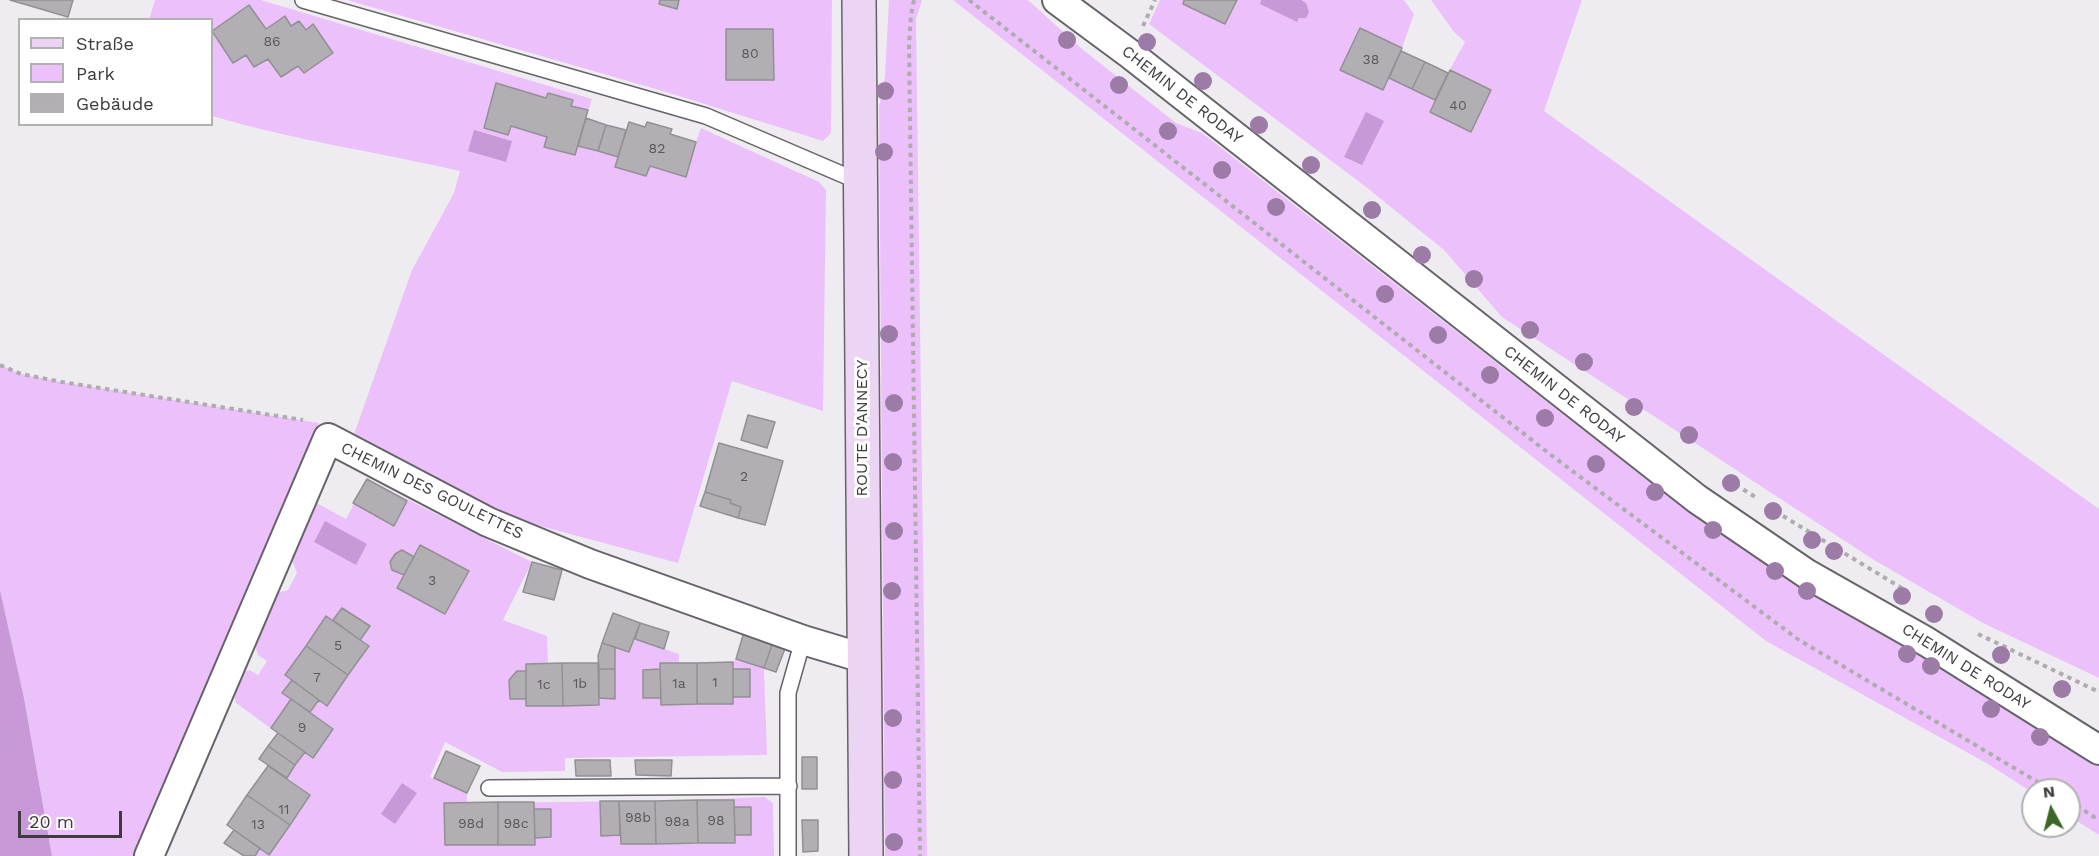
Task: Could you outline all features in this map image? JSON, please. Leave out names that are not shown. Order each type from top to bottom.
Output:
[{"type":"main road","name":"ROUTE D'ANNECY","points":[[859,0],[866,856]]},
{"type":"street","name":"CHEMIN DE RODAY","points":[[1057,0],[1130,54],[1697,499],[1807,574],[1927,642],[2099,750]]},
{"type":"street","name":"CHEMIN DES GOULETTES","points":[[149,856],[328,438],[488,522],[590,564],[803,640],[863,658]]},
{"type":"lane","points":[[303,0],[706,116],[860,183]]},
{"type":"lane","points":[[788,856],[788,693],[803,640]]},
{"type":"lane","points":[[489,788],[789,786]]},
{"type":"path","points":[[914,0],[910,15],[909,45],[920,856]]},
{"type":"path","points":[[969,0],[1551,455],[1799,640],[2031,778]]},
{"type":"path","points":[[0,365],[21,374],[62,382],[319,423],[328,438]]},
{"type":"path","points":[[1724,478],[1735,481],[1762,502]]},
{"type":"path","points":[[1781,514],[1907,591]]},
{"type":"path","points":[[1971,630],[2099,692]]},
{"type":"path","points":[[2081,809],[2099,820]]},
{"type":"green space","points":[[155,0],[261,0],[592,99],[586,118],[626,130],[629,122],[645,126],[647,122],[672,129],[670,134],[696,142],[701,128],[819,182],[826,190],[823,411],[732,381],[678,563],[522,521],[416,473],[352,440],[412,270],[454,193],[460,171],[304,139],[213,116],[213,18],[150,18]]},
{"type":"green space","points":[[347,0],[832,0],[831,133],[823,141],[666,92]]},
{"type":"green space","points":[[889,0],[922,0],[916,19],[927,856],[885,856],[879,107],[885,76]]},
{"type":"green space","points":[[953,0],[1028,0],[1082,49],[1176,123],[1202,133],[1646,479],[1745,551],[2099,762],[2099,835],[2081,824],[2081,778],[2021,778],[2021,785],[1988,764],[1766,641]]},
{"type":"green space","points":[[1160,0],[1404,0],[1414,14],[1401,51],[1448,73],[1465,42],[1454,32],[1431,0],[1582,0],[1544,111],[2099,509],[2099,678],[1983,623],[1874,560],[1502,317],[1444,250],[1366,187],[1149,24]]},
{"type":"green space","points":[[0,365],[21,374],[62,382],[319,423],[136,856],[52,856],[24,698],[0,590]]},
{"type":"green space","points":[[367,479],[532,562],[503,620],[547,636],[548,664],[563,706],[598,705],[599,698],[615,698],[615,647],[629,652],[635,639],[679,654],[679,662],[733,662],[736,659],[764,668],[767,755],[565,758],[565,771],[502,772],[445,742],[430,777],[467,793],[467,803],[655,801],[656,844],[698,843],[697,800],[765,797],[773,803],[774,856],[255,856],[260,848],[270,854],[310,795],[287,778],[295,764],[268,746],[277,733],[236,703],[232,687],[238,674],[250,670],[258,675],[267,661],[258,655],[253,639],[273,594],[288,590],[297,573],[290,555],[313,501],[346,519]]},
{"type":"shaded area","points":[[1261,0],[1301,0],[1306,3],[1309,12],[1306,18],[1299,18],[1297,22],[1260,4]]},
{"type":"shaded area","points":[[1366,112],[1384,121],[1362,165],[1344,157]]},
{"type":"shaded area","points":[[474,130],[512,141],[506,162],[468,151]]},
{"type":"shaded area","points":[[325,521],[367,544],[356,565],[314,542]]},
{"type":"shaded area","points":[[0,590],[24,698],[52,856],[0,856]]},
{"type":"shaded area","points":[[402,783],[417,793],[395,824],[381,814]]},
{"type":"building","points":[[10,0],[73,0],[68,17]]},
{"type":"building","points":[[660,0],[679,0],[677,9],[659,4]]},
{"type":"building","points":[[1184,0],[1237,0],[1225,24],[1183,4]]},
{"type":"building","points":[[249,5],[266,29],[285,16],[291,26],[299,21],[306,30],[313,24],[333,53],[304,73],[298,66],[281,77],[268,59],[254,67],[246,55],[233,63],[213,30]]},
{"type":"building","points":[[1360,28],[1402,48],[1383,90],[1340,70]]},
{"type":"building","points":[[726,29],[773,29],[774,80],[726,80]]},
{"type":"building","points":[[1401,51],[1425,62],[1412,89],[1389,78]]},
{"type":"building","points":[[1425,62],[1448,73],[1435,100],[1412,89]]},
{"type":"building","points":[[1450,70],[1491,90],[1471,132],[1430,112]]},
{"type":"building","points":[[496,83],[546,98],[548,93],[573,100],[571,106],[588,110],[575,155],[544,147],[547,137],[511,126],[508,135],[484,128]]},
{"type":"building","points":[[586,118],[606,125],[598,151],[578,146]]},
{"type":"building","points":[[629,122],[645,127],[647,122],[672,129],[670,134],[696,142],[686,177],[650,166],[646,176],[615,167]]},
{"type":"building","points":[[606,125],[626,130],[618,157],[598,151]]},
{"type":"building","points":[[748,415],[775,422],[767,448],[741,440]]},
{"type":"building","points":[[719,443],[783,461],[765,525],[738,518],[741,507],[730,503],[731,500],[705,492]]},
{"type":"building","points":[[367,479],[407,501],[394,526],[353,503]]},
{"type":"building","points":[[705,492],[731,500],[730,503],[741,507],[738,518],[700,506]]},
{"type":"building","points":[[420,545],[469,571],[445,614],[397,588]]},
{"type":"building","points":[[402,550],[414,557],[404,575],[392,570],[390,562],[395,554]]},
{"type":"building","points":[[532,562],[562,570],[554,600],[523,592]]},
{"type":"building","points":[[342,608],[370,626],[360,640],[333,620]]},
{"type":"building","points":[[613,613],[640,623],[629,652],[602,643]]},
{"type":"building","points":[[326,616],[369,646],[348,675],[306,646]]},
{"type":"building","points":[[640,623],[669,632],[664,649],[635,639]]},
{"type":"building","points":[[744,632],[773,642],[764,668],[736,659]]},
{"type":"building","points":[[773,642],[786,646],[776,672],[764,668]]},
{"type":"building","points":[[602,643],[615,647],[615,669],[599,669],[598,656]]},
{"type":"building","points":[[306,646],[348,675],[327,706],[285,675]]},
{"type":"building","points":[[733,662],[733,704],[697,704],[697,663]]},
{"type":"building","points":[[562,663],[598,663],[599,705],[563,706]]},
{"type":"building","points":[[562,663],[563,706],[526,706],[526,664]]},
{"type":"building","points":[[660,663],[697,663],[697,704],[661,705]]},
{"type":"building","points":[[599,669],[615,669],[615,699],[599,698]]},
{"type":"building","points":[[660,669],[661,698],[643,698],[643,670]]},
{"type":"building","points":[[733,669],[750,669],[750,697],[733,697]]},
{"type":"building","points":[[517,671],[526,671],[526,699],[510,699],[509,680]]},
{"type":"building","points":[[292,680],[319,700],[310,712],[282,693]]},
{"type":"building","points":[[291,699],[333,729],[313,758],[271,728]]},
{"type":"building","points":[[278,733],[305,752],[295,765],[268,746]]},
{"type":"building","points":[[268,746],[295,765],[287,778],[259,759]]},
{"type":"building","points":[[446,751],[480,766],[467,793],[434,778]]},
{"type":"building","points":[[802,757],[817,757],[817,789],[802,789]]},
{"type":"building","points":[[575,760],[610,760],[611,776],[576,776]]},
{"type":"building","points":[[635,760],[672,760],[671,776],[636,775]]},
{"type":"building","points":[[268,766],[310,795],[290,825],[247,795]]},
{"type":"building","points":[[247,795],[290,825],[269,855],[227,825]]},
{"type":"building","points":[[697,800],[698,843],[656,844],[655,801]]},
{"type":"building","points":[[697,800],[734,800],[735,843],[698,843]]},
{"type":"building","points":[[600,801],[619,801],[620,835],[601,836]]},
{"type":"building","points":[[619,801],[655,801],[656,844],[621,844]]},
{"type":"building","points":[[498,802],[498,845],[445,845],[444,803]]},
{"type":"building","points":[[498,802],[534,802],[535,845],[498,845]]},
{"type":"building","points":[[734,807],[751,807],[751,835],[735,835]]},
{"type":"building","points":[[534,809],[551,809],[551,837],[535,838]]},
{"type":"building","points":[[802,820],[818,820],[818,851],[803,852]]},
{"type":"building","points":[[234,830],[260,848],[255,856],[244,856],[224,843]]},
{"type":"waterway","points":[[0,733],[8,737],[0,757]]}]
